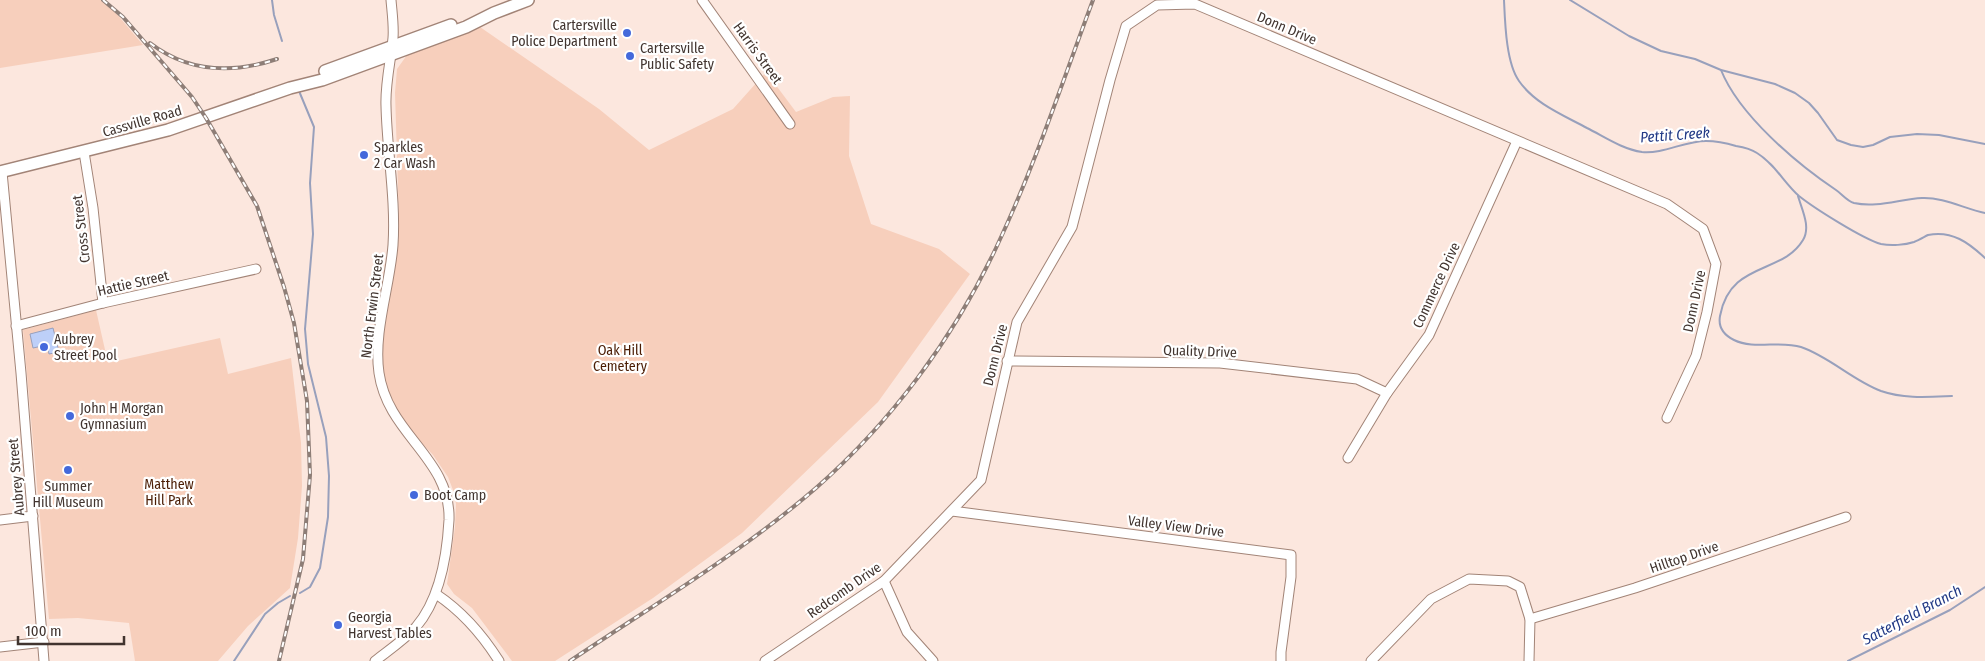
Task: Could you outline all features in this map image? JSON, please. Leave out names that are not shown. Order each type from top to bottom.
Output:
[{"type":"main road","name":"Cassville Road","points":[[1,172],[176,128],[290,88],[320,73],[466,27],[494,13],[528,0]]},
{"type":"street","name":"North Erwin Street","points":[[375,661],[416,626],[436,594],[448,528],[449,511],[446,495],[436,469],[395,417],[382,389],[379,371],[379,335],[389,283],[394,209],[387,147],[386,103],[393,36],[391,0]]},
{"type":"street","name":"Harris Street","points":[[702,0],[790,124]]},
{"type":"street","name":"Donn Drive","points":[[952,511],[981,480],[1017,322],[1072,227],[1126,26],[1157,5],[1195,4],[1667,204],[1703,229],[1716,264],[1707,312],[1696,356],[1667,418]]},
{"type":"street","name":"Commerce Drive","points":[[1348,458],[1387,393],[1429,335],[1517,141]]},
{"type":"street","name":"Cross Street","points":[[84,152],[93,208],[103,303]]},
{"type":"street","name":"Aubrey Street","points":[[1,172],[34,516],[44,661]]},
{"type":"street","name":"Hattie Street","points":[[16,326],[103,303],[256,269]]},
{"type":"street","name":"Quality Drive","points":[[1007,361],[1220,363],[1358,379],[1387,393]]},
{"type":"street","name":"Redcomb Drive","points":[[765,661],[884,581],[952,511]]},
{"type":"street","name":"Valley View Drive","points":[[952,511],[1290,555],[1291,577],[1280,652],[1281,661]]},
{"type":"street","points":[[0,520],[34,516]]},
{"type":"street","name":"Hilltop Drive","points":[[1530,619],[1635,588],[1846,517]]},
{"type":"street","points":[[1371,661],[1431,599],[1469,579],[1508,580],[1520,587],[1530,619],[1529,661]]},
{"type":"street","points":[[884,581],[907,632],[933,661]]},
{"type":"street","points":[[436,594],[473,625],[499,660]]},
{"type":"street","points":[[0,648],[44,642]]},
{"type":"green space","points":[[0,0],[105,0],[143,45],[0,68]]},
{"type":"green space","name":"Oak Hill Cemetery","points":[[480,27],[599,109],[649,150],[733,109],[766,72],[796,112],[833,97],[850,96],[849,156],[871,224],[939,249],[970,274],[878,402],[742,533],[653,598],[555,661],[512,661],[472,608],[454,594],[447,584],[455,527],[456,504],[453,490],[448,477],[433,455],[405,425],[387,390],[383,375],[382,344],[398,246],[399,220],[395,93],[397,69],[407,55]]},
{"type":"green space","name":"Matthew Hill Park","points":[[96,310],[108,363],[220,338],[228,374],[291,358],[301,443],[302,486],[298,538],[290,588],[248,626],[218,661],[135,661],[129,623],[78,618],[49,619],[23,330]]},
{"type":"water","points":[[53,328],[59,352],[49,354],[47,345],[33,348],[30,334]]},
{"type":"waterway","points":[[272,0],[274,15],[282,41]]},
{"type":"waterway","name":"Pettit Creek","points":[[1504,0],[1507,42],[1511,64],[1515,73],[1519,81],[1533,96],[1559,113],[1621,145],[1642,152],[1658,151],[1706,141],[1721,142],[1749,149],[1763,157],[1799,196],[1839,223],[1873,241],[1885,245],[1893,245],[1914,242],[1928,235],[1945,234],[1960,239],[1985,258]]},
{"type":"waterway","points":[[1570,0],[1629,36],[1661,51],[1695,59],[1721,70],[1775,84],[1795,93],[1809,103],[1818,113],[1837,140],[1851,145],[1863,147],[1873,145],[1890,137],[1917,134],[1939,135],[1985,144]]},
{"type":"waterway","points":[[1721,70],[1741,104],[1755,121],[1804,167],[1851,202],[1871,204],[1930,198],[1985,213]]},
{"type":"waterway","points":[[299,91],[314,127],[310,183],[313,234],[305,329],[308,364],[326,437],[329,476],[328,517],[320,568],[310,587],[300,593]]},
{"type":"waterway","points":[[1798,196],[1806,224],[1803,240],[1794,251],[1783,259],[1757,270],[1734,286],[1726,298],[1720,316],[1720,324],[1725,333],[1730,338],[1742,343],[1793,345],[1812,351],[1860,381],[1890,394],[1916,397],[1952,396]]},
{"type":"waterway","name":"Satterfield Branch","points":[[1848,661],[1950,610],[1985,587]]},
{"type":"waterway","points":[[234,661],[265,614],[290,596]]},
{"type":"railway","points":[[103,0],[123,17],[192,97],[206,118],[257,206],[294,323],[307,401],[310,475],[303,559],[279,661]]},
{"type":"railway","points":[[570,661],[696,578],[788,512],[844,462],[895,407],[940,347],[979,282],[996,248],[1035,156],[1093,0]]},
{"type":"railway","points":[[150,43],[180,60],[211,68],[244,67],[277,59]]},
{"type":"place","name":"Cartersville Police Department","points":[[627,33]]},
{"type":"place","name":"Cartersville Public Safety","points":[[630,56]]},
{"type":"place","name":"Sparkles 2 Car Wash","points":[[364,155]]},
{"type":"place","name":"Aubrey Street Pool","points":[[44,347]]},
{"type":"place","name":"John H Morgan Gymnasium","points":[[70,416]]},
{"type":"place","name":"Summer Hill Museum","points":[[68,470]]},
{"type":"place","name":"Boot Camp","points":[[414,495]]},
{"type":"place","name":"Georgia Harvest Tables","points":[[338,625]]}]
